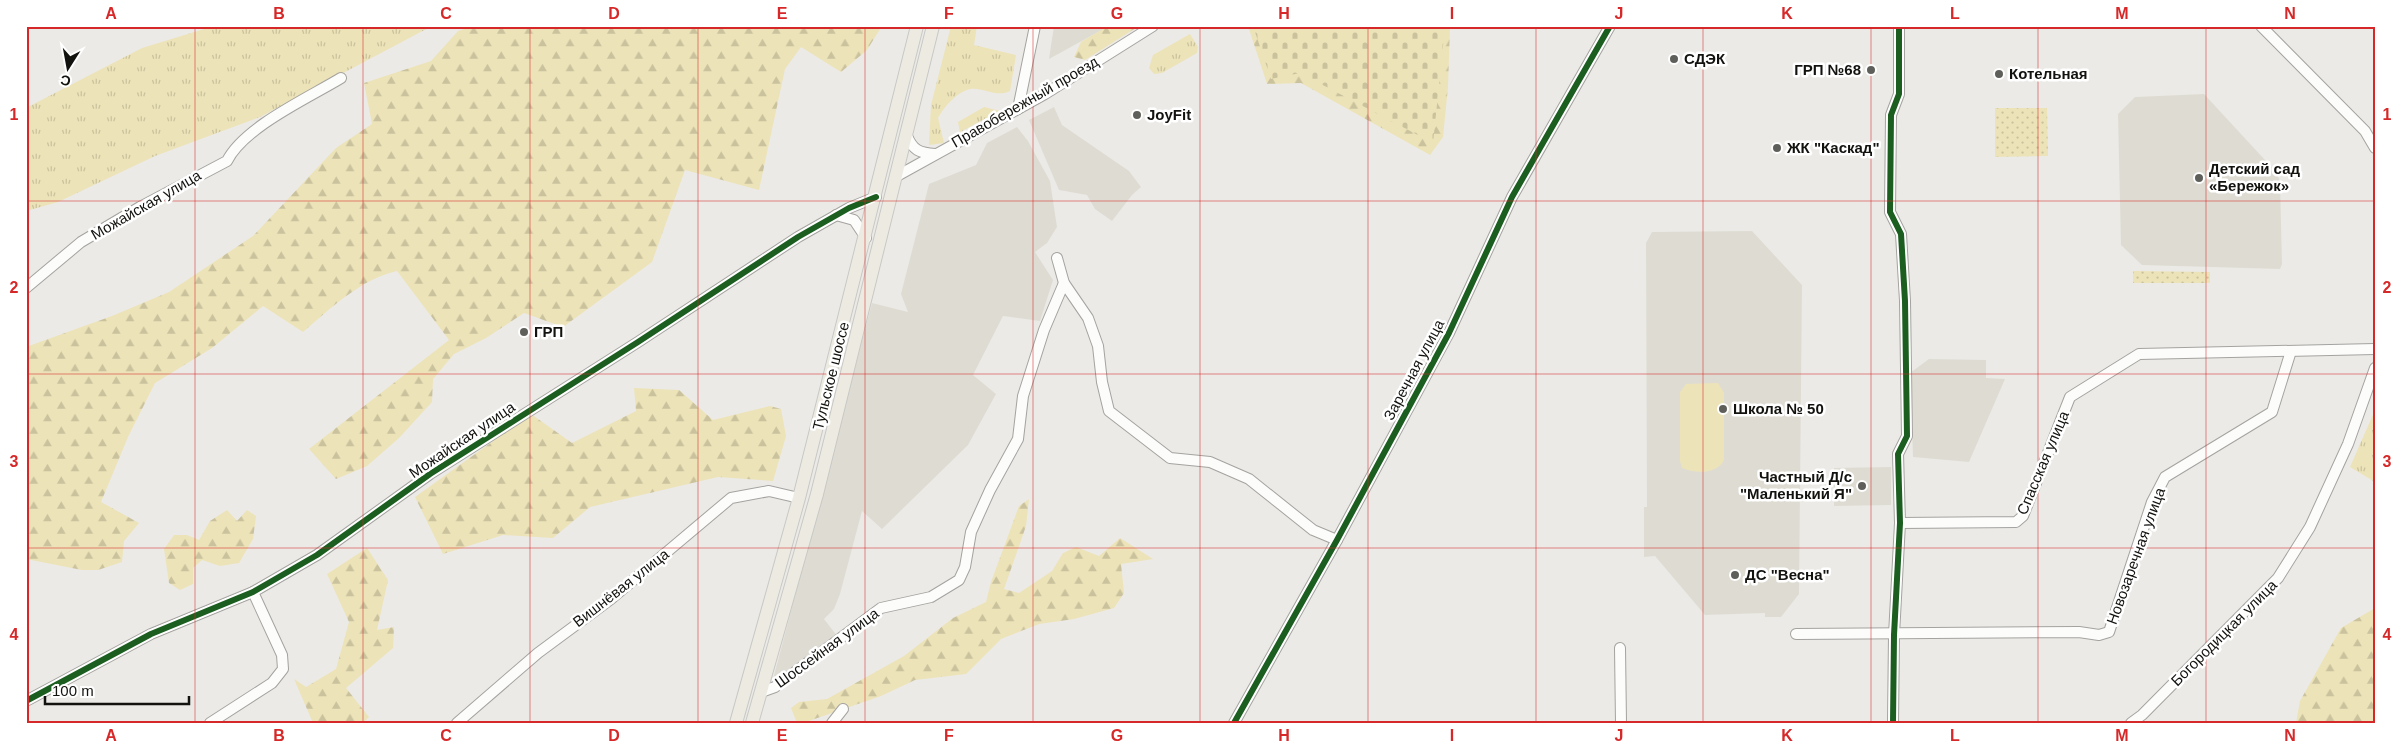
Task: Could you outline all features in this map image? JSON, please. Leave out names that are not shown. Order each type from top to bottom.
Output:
[{"type":"main road","name":"Тульское шоссе","points":[[736,723],[800,498],[918,26]]},
{"type":"main road","name":"Тульское шоссе","points":[[752,723],[817,494],[933,26]]},
{"type":"street","points":[[1018,109],[1035,26]]},
{"type":"street","name":"Правобережный проезд","points":[[897,176],[1045,94],[1152,26]]},
{"type":"street","name":"Заречная улица","points":[[1234,723],[1337,540],[1449,333],[1512,197],[1610,26]]},
{"type":"street","points":[[1893,723],[1894,635],[1900,523],[1898,454],[1907,436],[1905,302],[1901,234],[1890,212],[1891,115],[1899,94],[1899,26]]},
{"type":"street","points":[[2261,26],[2366,131],[2375,148]]},
{"type":"street","name":"Можайская улица","points":[[26,288],[81,242],[140,207],[227,161],[232,151],[247,136],[341,78]]},
{"type":"street","points":[[906,136],[911,146],[916,150],[936,154]]},
{"type":"street","name":"Можайская улица","points":[[26,700],[151,634],[253,592],[317,555],[430,474],[638,342],[798,237],[836,215],[876,197]]},
{"type":"street","points":[[836,215],[854,220],[866,238]]},
{"type":"street","points":[[1056,258],[1064,283],[1088,318],[1098,346],[1102,382],[1110,411],[1170,458],[1210,462],[1249,479],[1313,530],[1337,540]]},
{"type":"street","name":"Шоссейная улица","points":[[761,692],[775,687],[881,608],[931,597],[959,580],[972,532],[990,490],[1018,439],[1023,396],[1044,330],[1064,283]]},
{"type":"street","points":[[2291,351],[2375,349]]},
{"type":"street","name":"Спасская улица","points":[[1900,523],[2016,522],[2023,516],[2070,397],[2139,354],[2291,351]]},
{"type":"street","name":"Новозаречная улица","points":[[1796,634],[1894,635],[2079,632],[2099,635],[2109,632],[2152,502],[2165,477],[2272,412],[2291,351]]},
{"type":"street","name":"Богородицкая улица","points":[[2131,723],[2142,715],[2278,578],[2310,527],[2340,461],[2375,368]]},
{"type":"street","name":"Вишнёвая улица","points":[[457,723],[538,653],[611,599],[731,498],[769,491],[800,498]]},
{"type":"street","points":[[210,723],[272,683],[283,669],[282,655],[253,592]]},
{"type":"street","points":[[1620,648],[1621,723]]},
{"type":"street","points":[[832,723],[843,710]]},
{"type":"shaded area","points":[[1054,26],[1109,26],[1049,59]]},
{"type":"shaded area","name":"Детский сад «Бережок»","points":[[2204,94],[2277,173],[2280,182],[2282,264],[2280,269],[2142,265],[2121,245],[2118,114],[2135,97]]},
{"type":"shaded area","points":[[1054,107],[1062,125],[1129,171],[1141,187],[1132,195],[1112,221],[1095,209],[1087,195],[1059,190],[1029,120]]},
{"type":"shaded area","points":[[1017,127],[1028,141],[1050,181],[1057,227],[1047,243],[1035,252],[1053,280],[1040,321],[1003,316],[973,375],[996,394],[968,445],[882,529],[862,511],[840,594],[834,609],[824,619],[838,637],[771,687],[872,303],[908,312],[901,294],[929,184],[976,165],[987,143]]},
{"type":"shaded area","name":"Школа № 50","points":[[1752,231],[1802,285],[1799,594],[1781,617],[1765,617],[1765,613],[1705,615],[1655,556],[1644,557],[1644,507],[1647,507],[1646,243],[1652,232]]},
{"type":"shaded area","points":[[1929,359],[1986,360],[1986,378],[2005,379],[1969,462],[1913,457],[1910,373]]},
{"type":"shaded area","name":"Частный Д/с \"Маленький Я\"","points":[[1891,467],[1891,505],[1834,506],[1834,468]]},
{"type":"green space","points":[[214,26],[432,26],[260,117],[155,156],[58,202],[26,211],[26,108],[142,48]]},
{"type":"green space","points":[[474,26],[882,26],[867,50],[841,72],[801,47],[785,69],[759,190],[685,170],[652,262],[563,327],[524,313],[486,338],[454,354],[433,379],[432,402],[399,438],[367,466],[336,479],[309,449],[449,340],[397,271],[359,287],[303,332],[263,306],[212,348],[155,383],[128,437],[101,502],[139,523],[124,541],[122,562],[98,570],[82,570],[26,559],[26,347],[112,316],[169,292],[253,236],[336,148],[372,124],[364,83],[431,61],[458,31]]},
{"type":"green space","points":[[951,26],[977,26],[974,45],[1016,55],[1010,91],[995,93],[980,89],[970,89],[960,93],[947,105],[938,118],[944,143],[929,145],[931,105]]},
{"type":"green space","points":[[1108,26],[1139,26],[1085,60],[1074,57],[1081,42]]},
{"type":"green space","points":[[1248,26],[1450,26],[1448,87],[1443,137],[1430,155],[1301,83],[1267,84]]},
{"type":"green space","points":[[1253,26],[1445,26],[1433,143],[1300,73],[1271,79]]},
{"type":"green space","points":[[1190,34],[1198,47],[1197,53],[1162,73],[1154,74],[1149,68],[1153,55]]},
{"type":"green space","points":[[984,107],[1000,111],[960,132],[958,122]]},
{"type":"green space","points":[[1995,108],[2047,108],[2048,156],[1995,157]]},
{"type":"green space","points":[[2133,271],[2210,272],[2210,283],[2133,283]]},
{"type":"green space","points":[[1718,383],[1724,393],[1724,460],[1721,465],[1706,472],[1682,468],[1680,461],[1680,392],[1686,384]]},
{"type":"green space","points":[[634,388],[679,390],[713,420],[770,406],[781,409],[786,436],[773,481],[718,477],[590,507],[553,538],[503,535],[443,554],[415,497],[531,414],[572,443],[636,411]]},
{"type":"green space","points":[[2375,410],[2375,482],[2350,467]]},
{"type":"green space","points":[[1029,499],[1026,526],[1004,589],[1019,593],[1052,571],[1063,553],[1076,547],[1099,556],[1120,538],[1153,559],[1121,564],[1124,593],[1114,608],[1074,619],[1039,624],[1001,639],[966,674],[915,680],[881,696],[803,723],[797,723],[791,708],[799,702],[827,699],[904,656],[953,618],[986,602],[991,582],[1019,506]]},
{"type":"green space","points":[[227,510],[237,521],[247,510],[256,516],[253,539],[239,563],[220,566],[202,560],[193,568],[193,584],[180,590],[169,583],[164,549],[174,535],[187,535],[199,540],[210,521]]},
{"type":"green space","points":[[367,548],[388,580],[377,630],[394,627],[393,648],[346,688],[369,717],[363,723],[313,723],[294,679],[306,687],[336,669],[349,622],[327,574]]},
{"type":"green space","points":[[2375,608],[2375,723],[2296,723],[2300,701],[2341,628]]},
{"type":"cycle path","points":[[1234,723],[1337,540],[1449,333],[1512,197],[1610,26]]},
{"type":"cycle path","points":[[1893,723],[1894,635],[1900,523],[1898,454],[1907,436],[1905,301],[1901,234],[1890,212],[1891,115],[1899,94],[1899,26]]},
{"type":"cycle path","points":[[26,701],[151,634],[253,592],[317,555],[430,474],[638,342],[798,237],[849,208],[876,197]]},
{"type":"place","name":"СДЭК","points":[[1674,59]]},
{"type":"place","name":"ГРП №68","points":[[1871,70]]},
{"type":"place","name":"Котельная","points":[[1999,74]]},
{"type":"place","name":"JoyFit","points":[[1137,115]]},
{"type":"place","name":"ЖК \"Каскад\"","points":[[1777,148]]},
{"type":"place","name":"Детский сад «Бережок»","points":[[2199,178]]},
{"type":"place","name":"ГРП","points":[[524,332]]},
{"type":"place","name":"Школа № 50","points":[[1723,409]]},
{"type":"place","name":"Частный Д/с \"Маленький Я\"","points":[[1862,486]]},
{"type":"place","name":"ДС \"Весна\"","points":[[1735,575]]}]
